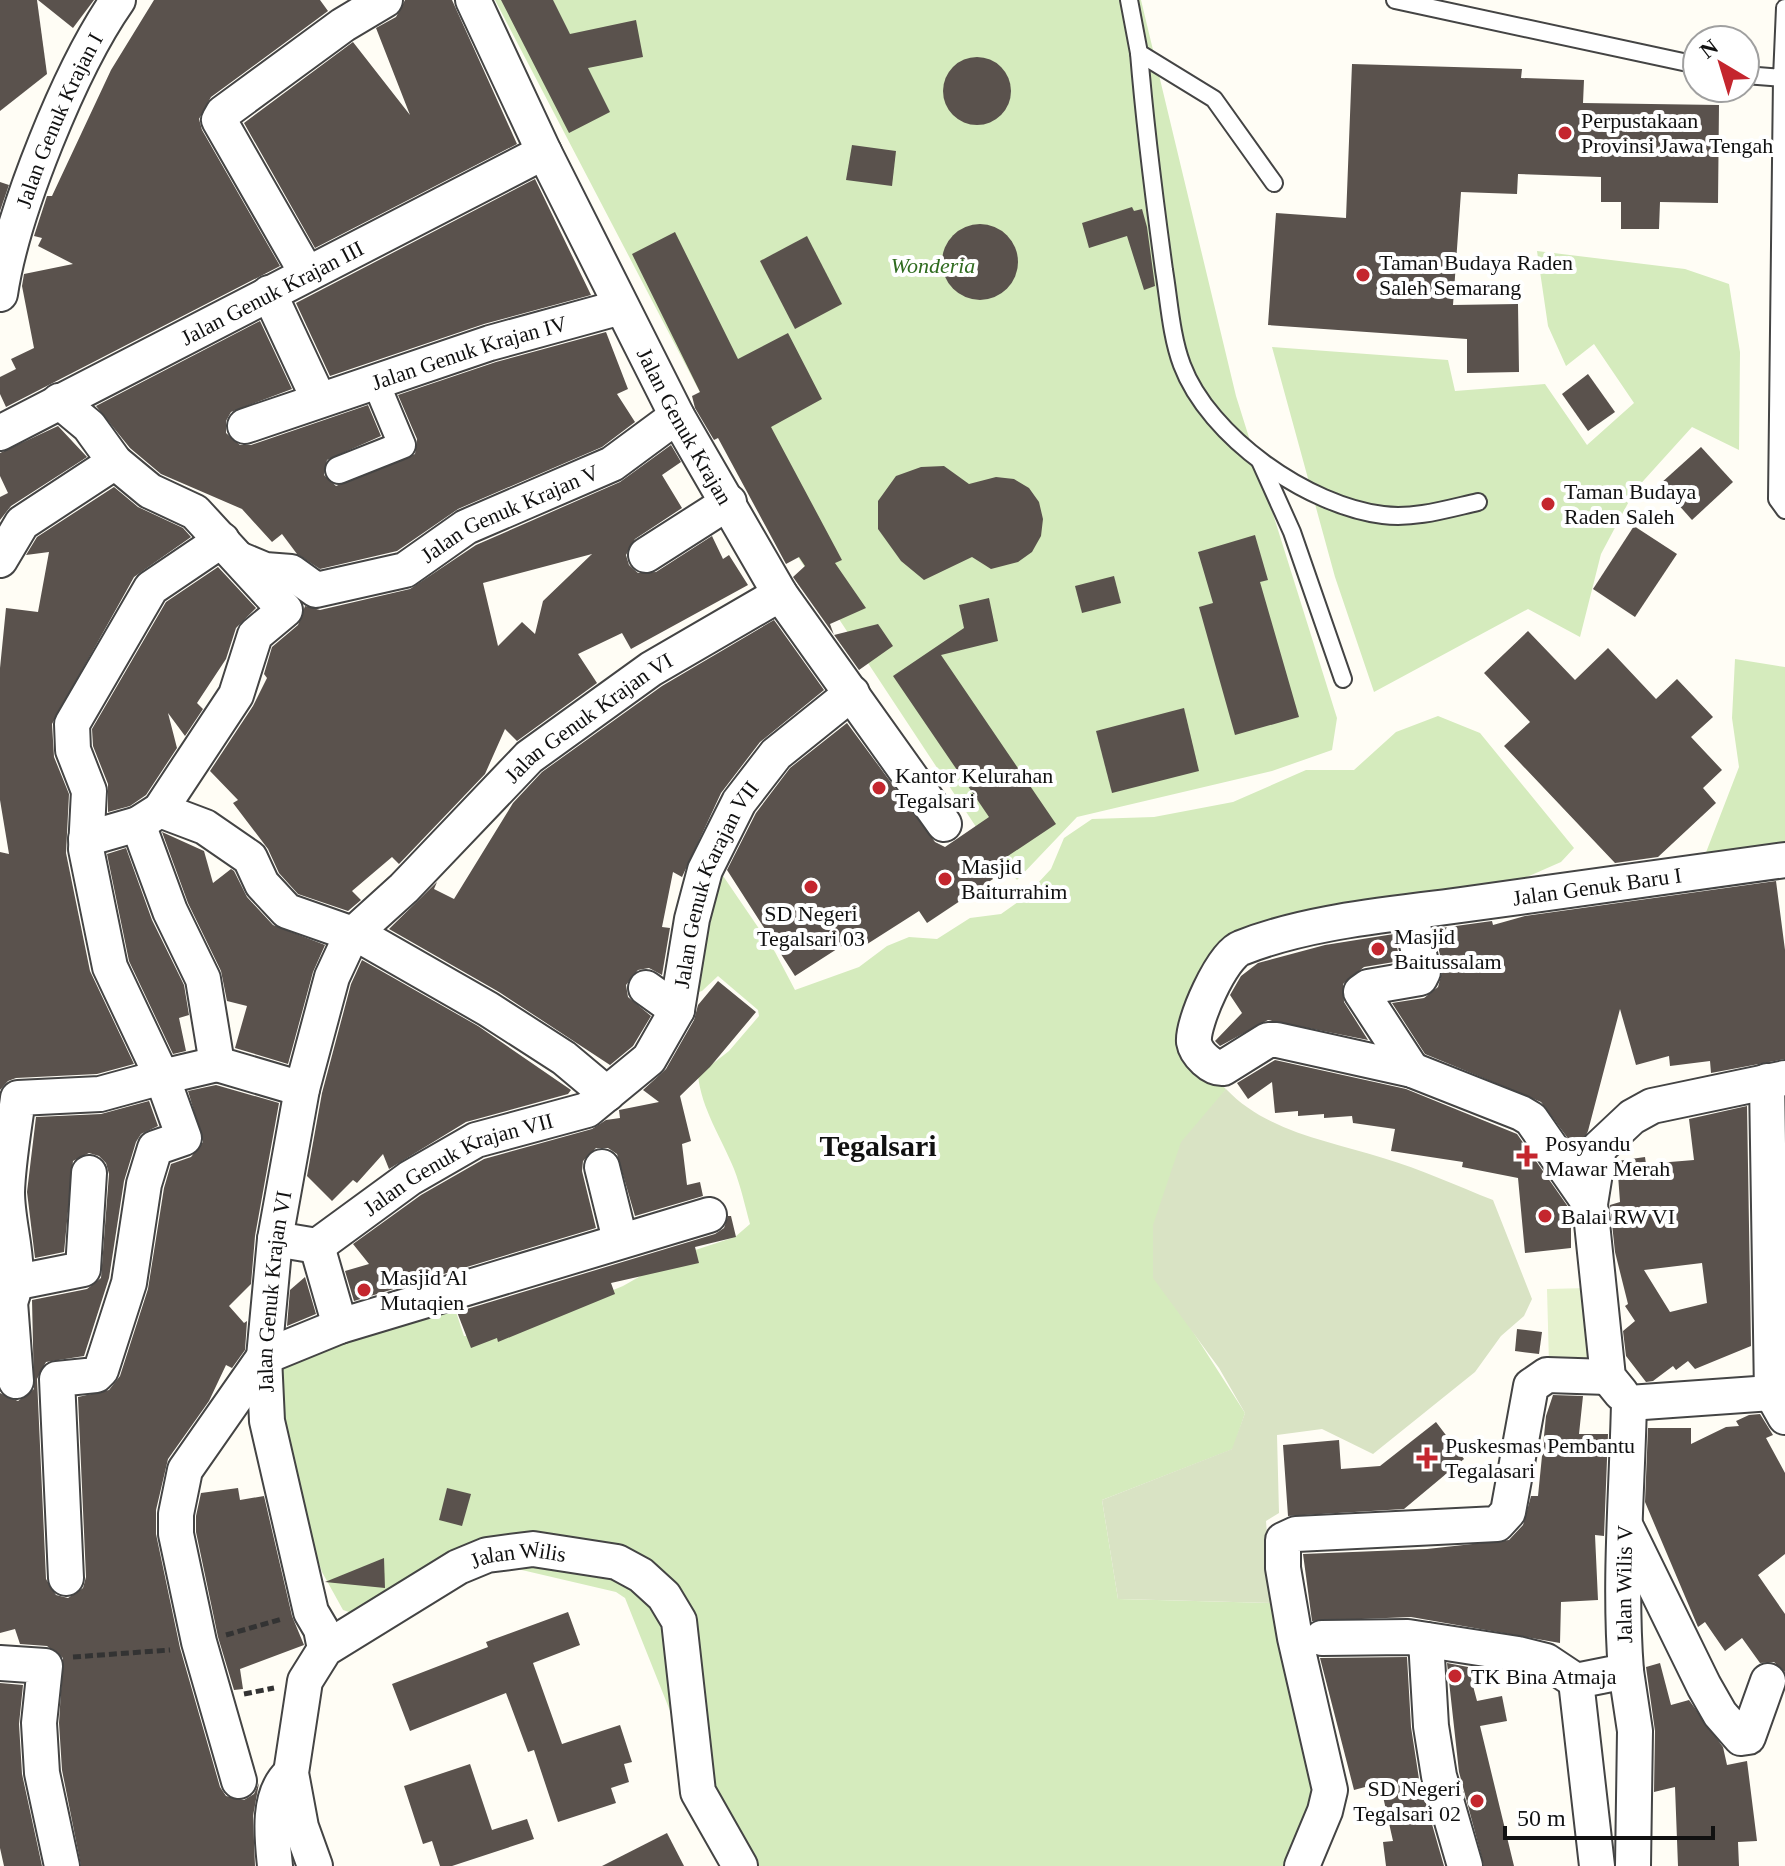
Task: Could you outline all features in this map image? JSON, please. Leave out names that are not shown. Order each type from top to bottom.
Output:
[{"type":"street","name":"Jalan Genuk Krajan I","points":[[0,294],[15,232],[64,101],[118,0]]},
{"type":"street","points":[[306,272],[219,120],[223,113],[279,71],[385,0]]},
{"type":"street","name":"Jalan Genuk Krajan","points":[[473,0],[544,152],[677,416],[780,594],[944,824]]},
{"type":"street","name":"Jalan Genuk Krajan III","points":[[0,433],[306,272],[544,152]]},
{"type":"street","points":[[269,293],[319,400]]},
{"type":"street","name":"Jalan Genuk Krajan IV","points":[[245,426],[490,343],[621,307]]},
{"type":"street","points":[[339,470],[402,445],[376,383]]},
{"type":"street","points":[[59,401],[89,426],[115,462],[150,491],[195,512],[285,610],[255,635],[236,695],[149,817],[170,911],[203,979],[217,1064]]},
{"type":"street","name":"Jalan Genuk Krajan V","points":[[232,550],[265,570],[291,572],[316,590],[405,570],[466,527],[612,464],[677,416]]},
{"type":"street","points":[[0,560],[22,523],[115,462]]},
{"type":"street","points":[[646,555],[729,502]]},
{"type":"street","points":[[66,1578],[57,1379],[96,1375],[101,1370],[129,1283],[144,1184],[155,1148],[184,1138],[162,1077],[110,967],[86,839],[89,791],[73,750],[72,724],[151,588],[232,550]]},
{"type":"street","name":"Jalan Genuk Krajan VI","points":[[325,1649],[321,1629],[311,1612],[267,1421],[264,1357],[275,1239],[302,1089],[332,977],[351,936],[404,888],[529,757],[661,662],[780,594]]},
{"type":"street","name":"Jalan Genuk Karajan VII","points":[[607,1094],[649,1059],[677,1010],[692,919],[705,870],[739,802],[776,754],[852,693]]},
{"type":"street","points":[[86,839],[149,817],[205,827],[250,858],[262,884],[287,911],[351,936],[364,938],[488,1009],[564,1058],[607,1094]]},
{"type":"street","name":"Jalan Genuk Baru I","points":[[1412,1070],[1277,1040],[1268,1040],[1217,1069],[1194,1044],[1214,980],[1228,955],[1300,931],[1410,912],[1785,860]]},
{"type":"street","points":[[1410,912],[1423,972],[1420,978],[1368,987],[1361,992],[1412,1070],[1531,1119],[1590,1204]]},
{"type":"street","points":[[646,988],[677,1010]]},
{"type":"street","points":[[16,1381],[9,1296],[7,1187],[18,1098],[100,1094],[217,1064],[302,1089]]},
{"type":"street","points":[[1302,1866],[1325,1811],[1330,1790],[1295,1638],[1283,1568],[1283,1540],[1296,1534],[1473,1528],[1497,1524],[1508,1512],[1531,1386],[1547,1375],[1618,1390],[1781,1401],[1776,1080],[1652,1106],[1632,1117],[1599,1148],[1590,1204]]},
{"type":"street","name":"Jalan Genuk Krajan VII","points":[[317,1246],[410,1178],[476,1140],[587,1110],[607,1094]]},
{"type":"street","points":[[602,1167],[620,1240]]},
{"type":"street","points":[[9,1296],[83,1269],[89,1173]]},
{"type":"street","name":"Jalan Wilis V","points":[[1576,1681],[1626,1671],[1621,1568],[1627,1529],[1618,1390],[1590,1204]]},
{"type":"street","points":[[239,1781],[199,1642],[176,1534],[178,1500],[185,1470],[264,1357],[340,1326],[709,1215]]},
{"type":"street","points":[[275,1239],[317,1246],[340,1326]]},
{"type":"street","points":[[1627,1529],[1704,1686],[1720,1714],[1741,1738],[1748,1737],[1768,1681]]},
{"type":"street","name":"Jalan Wilis","points":[[315,1866],[301,1827],[291,1773],[305,1681],[325,1649],[458,1567],[487,1555],[533,1549],[617,1562],[641,1575],[664,1596],[679,1621],[698,1792],[740,1866]]},
{"type":"street","points":[[1322,1638],[1426,1640],[1532,1657],[1576,1681],[1597,1866]]},
{"type":"street","points":[[1426,1640],[1431,1726],[1437,1764],[1465,1866]]},
{"type":"street","points":[[0,1663],[45,1666],[39,1723],[42,1773],[62,1866]]},
{"type":"street","points":[[1626,1671],[1635,1731],[1633,1866]]},
{"type":"street","points":[[275,1866],[271,1829],[280,1783],[291,1773]]},
{"type":"lane","points":[[1129,0],[1139,53],[1148,154],[1182,365],[1209,414],[1259,460],[1323,499],[1383,515],[1427,514],[1478,502]]},
{"type":"lane","points":[[1395,0],[1681,62]]},
{"type":"lane","points":[[1785,8],[1777,499],[1785,510]]},
{"type":"lane","points":[[1139,53],[1214,99],[1274,183]]},
{"type":"lane","points":[[1761,76],[1782,78]]},
{"type":"lane","points":[[1259,460],[1292,532],[1343,679]]},
{"type":"path","points":[[45,1666],[68,1657],[162,1652],[311,1612]]},
{"type":"path","points":[[216,1700],[305,1681]]},
{"type":"green space","name":"Wonderia","points":[[495,0],[1141,0],[1236,396],[1337,718],[1332,750],[1272,771],[1077,817],[1017,880],[986,842],[740,469]]},
{"type":"green space","points":[[1537,251],[1685,269],[1729,284],[1740,352],[1739,450],[1692,427],[1635,490],[1601,554],[1580,637],[1528,609],[1374,692],[1335,577],[1272,347],[1448,360],[1455,391],[1545,384],[1587,445],[1634,403],[1594,344],[1566,366],[1548,326]]},
{"type":"green space","points":[[1735,659],[1785,667],[1785,842],[1705,855],[1739,767],[1732,718]]},
{"type":"green space","points":[[1438,716],[1480,733],[1574,848],[1561,862],[1513,883],[1212,962],[1209,1075],[1226,1089],[1216,1104],[1188,1324],[1245,1413],[1233,1449],[1102,1500],[1118,1599],[1272,1603],[1322,1782],[1290,1866],[746,1866],[690,1761],[625,1598],[616,1592],[509,1567],[494,1568],[355,1614],[343,1610],[322,1572],[295,1494],[272,1376],[285,1361],[452,1300],[464,1336],[498,1337],[623,1286],[674,1257],[735,1237],[750,1224],[736,1176],[708,1111],[698,1075],[729,1051],[759,1016],[758,1010],[718,976],[702,991],[692,994],[717,867],[775,952],[795,990],[859,967],[887,946],[909,937],[937,939],[970,918],[1001,914],[1025,897],[1051,869],[1064,838],[1092,819],[1154,817],[1233,802],[1306,770],[1354,770],[1396,732]]},
{"type":"green space","points":[[1226,1089],[1242,1104],[1279,1125],[1411,1167],[1493,1200],[1532,1299],[1524,1316],[1501,1336],[1475,1372],[1373,1454],[1322,1429],[1277,1435],[1279,1513],[1266,1521],[1272,1603],[1118,1599],[1102,1500],[1232,1449],[1245,1413],[1219,1368],[1153,1278],[1153,1225],[1181,1142]]},
{"type":"green space","points":[[1588,1288],[1590,1363],[1549,1364],[1547,1289]]},
{"type":"building","points":[[0,0],[37,0],[47,74],[0,111]]},
{"type":"building","points":[[38,0],[94,0],[73,28]]},
{"type":"building","points":[[154,0],[320,0],[328,11],[211,97],[199,119],[202,130],[280,266],[6,407],[0,394],[0,377],[16,369],[11,359],[34,348],[22,286],[24,274],[73,264],[38,246],[42,238],[34,236],[47,196],[52,196],[111,70]]},
{"type":"building","points":[[405,0],[452,0],[517,144],[315,248],[244,123],[353,42],[410,115],[376,28],[396,17]]},
{"type":"building","points":[[501,0],[553,0],[570,34],[636,20],[643,57],[588,68],[610,112],[569,133]]},
{"type":"building","points":[[977,57],[990,59],[1001,67],[1009,78],[1009,104],[1001,115],[990,123],[977,125],[964,123],[953,115],[945,104],[943,91],[945,78],[953,67],[964,59]]},
{"type":"building","points":[[1352,64],[1522,69],[1521,78],[1584,80],[1583,103],[1719,105],[1718,203],[1660,202],[1659,229],[1621,229],[1621,202],[1601,202],[1601,177],[1518,174],[1517,194],[1461,192],[1453,305],[1518,304],[1519,372],[1467,373],[1467,339],[1268,325],[1276,213],[1346,218]]},
{"type":"building","points":[[852,145],[896,151],[892,186],[846,180]]},
{"type":"building","points":[[535,179],[591,295],[484,324],[330,376],[296,303]]},
{"type":"building","points":[[0,182],[9,185],[0,211]]},
{"type":"building","points":[[1132,207],[1134,211],[1142,209],[1147,227],[1155,286],[1144,290],[1127,236],[1089,248],[1082,223]]},
{"type":"building","points":[[980,224],[995,227],[1007,235],[1015,247],[1018,262],[1015,277],[1007,289],[995,297],[980,300],[965,297],[953,289],[945,277],[942,262],[945,247],[953,235],[965,227]]},
{"type":"building","points":[[675,232],[738,359],[788,333],[822,399],[771,427],[842,560],[835,563],[866,608],[830,624],[834,635],[793,577],[805,566],[799,557],[786,564],[718,438],[714,440],[695,408],[692,396],[700,392],[632,254]]},
{"type":"building","points":[[807,236],[842,304],[795,329],[760,261]]},
{"type":"building","points":[[260,321],[292,389],[231,412],[226,421],[226,433],[240,445],[251,445],[368,405],[381,436],[327,460],[324,475],[336,486],[415,454],[417,439],[398,395],[496,362],[606,332],[628,389],[617,394],[635,422],[602,447],[458,509],[397,551],[320,569],[297,554],[282,534],[272,542],[242,509],[161,474],[130,448],[96,406]]},
{"type":"building","points":[[1588,374],[1615,412],[1588,431],[1562,394]]},
{"type":"building","points":[[58,426],[87,457],[11,506],[0,520],[0,497],[8,493],[0,476],[0,453]]},
{"type":"building","points":[[671,445],[681,462],[662,475],[682,508],[635,539],[626,555],[629,565],[638,573],[656,572],[712,536],[723,559],[729,555],[748,585],[631,649],[622,633],[578,654],[597,683],[517,741],[505,729],[485,774],[399,864],[392,857],[352,891],[361,900],[348,911],[298,894],[279,873],[268,849],[233,803],[238,800],[210,771],[253,706],[267,678],[264,674],[272,647],[298,625],[305,606],[320,610],[410,589],[476,545],[620,482]],"holes":[[[592,554],[543,601],[535,634],[522,622],[498,646],[483,583]]]},
{"type":"building","points":[[1701,447],[1733,482],[1692,520],[1660,484]]},
{"type":"building","points":[[944,466],[969,484],[996,477],[1014,479],[1029,488],[1039,502],[1043,519],[1041,536],[1032,552],[1018,562],[991,569],[972,557],[924,580],[901,561],[878,529],[878,501],[896,476],[921,467]]},
{"type":"building","points":[[114,487],[138,507],[183,528],[191,537],[134,577],[52,724],[54,757],[69,794],[66,853],[90,971],[134,1064],[97,1074],[16,1078],[0,1090],[0,852],[9,854],[0,800],[0,668],[6,608],[38,612],[49,552],[26,555],[37,537]]},
{"type":"building","points":[[1634,526],[1677,554],[1635,617],[1593,589]]},
{"type":"building","points":[[1255,535],[1268,580],[1260,582],[1299,717],[1235,735],[1199,607],[1213,603],[1198,552]]},
{"type":"building","points":[[218,567],[256,608],[236,628],[226,659],[197,703],[203,709],[185,736],[168,713],[177,748],[146,795],[130,806],[108,812],[108,784],[93,746],[92,729],[166,602]]},
{"type":"building","points":[[1114,576],[1121,603],[1082,613],[1075,586]]},
{"type":"building","points":[[989,598],[998,641],[941,655],[1056,824],[987,870],[993,879],[927,923],[919,911],[861,948],[854,938],[795,976],[727,870],[756,813],[790,768],[847,723],[935,842],[945,847],[989,817],[893,676],[964,628],[959,605]]},
{"type":"building","points":[[774,620],[824,690],[760,742],[721,793],[682,877],[673,872],[662,927],[670,928],[662,975],[649,968],[638,970],[626,985],[628,997],[651,1016],[633,1046],[610,1065],[499,992],[389,929],[437,882],[434,889],[454,899],[513,803],[542,772],[662,686]]},
{"type":"building","points":[[878,624],[893,646],[859,670],[834,635]]},
{"type":"building","points":[[1528,631],[1575,680],[1608,648],[1656,699],[1677,679],[1713,717],[1691,737],[1722,770],[1703,788],[1716,803],[1658,857],[1615,863],[1504,746],[1530,722],[1484,673]]},
{"type":"building","points":[[1184,708],[1199,771],[1112,793],[1096,731]]},
{"type":"building","points":[[162,832],[204,851],[213,883],[231,869],[234,871],[247,897],[273,925],[325,945],[313,972],[288,1064],[235,1048],[247,1006],[227,1001],[221,971],[188,903]]},
{"type":"building","points":[[126,848],[152,920],[184,985],[189,1015],[179,1018],[186,1051],[173,1054],[129,961],[107,854]]},
{"type":"building","points":[[1776,881],[1785,950],[1785,1059],[1711,1073],[1710,1061],[1670,1066],[1669,1056],[1636,1065],[1620,1009],[1588,1131],[1578,1152],[1541,1102],[1425,1054],[1392,1003],[1424,998],[1438,987],[1443,968],[1434,929],[1492,921],[1493,925],[1525,916]]},
{"type":"building","points":[[1394,934],[1400,961],[1364,967],[1343,984],[1344,1002],[1368,1040],[1268,1020],[1220,1046],[1215,1041],[1242,1013],[1230,995],[1241,976],[1258,963],[1325,945]]},
{"type":"building","points":[[362,960],[478,1026],[571,1090],[568,1094],[466,1122],[389,1169],[383,1154],[357,1183],[353,1180],[332,1201],[307,1176],[322,1093],[351,984]]},
{"type":"building","points":[[718,981],[756,1012],[710,1067],[680,1096],[691,1141],[682,1144],[687,1185],[700,1182],[703,1196],[635,1216],[617,1154],[608,1148],[596,1148],[583,1161],[582,1171],[596,1228],[354,1301],[345,1271],[369,1264],[353,1244],[421,1195],[484,1159],[592,1129],[606,1120],[620,1118],[619,1110],[659,1102],[643,1090],[666,1069],[694,1020],[698,1005]]},
{"type":"building","points":[[1275,1060],[1406,1089],[1517,1134],[1571,1211],[1571,1248],[1525,1253],[1518,1178],[1462,1167],[1463,1162],[1391,1151],[1395,1129],[1353,1123],[1352,1116],[1324,1118],[1324,1114],[1298,1116],[1298,1111],[1275,1113],[1272,1082],[1248,1099],[1237,1083]]},
{"type":"building","points":[[216,1085],[279,1103],[255,1236],[251,1284],[229,1306],[244,1323],[247,1321],[245,1350],[232,1368],[226,1365],[209,1401],[168,1459],[156,1510],[156,1534],[180,1648],[220,1787],[226,1796],[244,1800],[254,1794],[259,1783],[253,1816],[255,1866],[81,1866],[62,1770],[59,1723],[63,1658],[47,1646],[20,1644],[15,1629],[0,1633],[0,1393],[18,1401],[34,1389],[32,1300],[87,1289],[101,1278],[109,1174],[106,1163],[99,1156],[89,1153],[73,1161],[64,1252],[35,1258],[27,1192],[36,1117],[101,1114],[149,1101],[158,1126],[141,1134],[136,1142],[124,1181],[109,1278],[84,1356],[46,1362],[37,1379],[46,1579],[56,1595],[68,1598],[83,1588],[86,1577],[78,1397],[109,1390],[120,1376],[148,1289],[164,1188],[171,1164],[191,1157],[203,1142],[188,1091]]},
{"type":"building","points":[[1747,1106],[1751,1346],[1695,1369],[1688,1361],[1676,1370],[1673,1366],[1653,1381],[1646,1382],[1626,1356],[1623,1331],[1635,1321],[1625,1306],[1628,1304],[1615,1252],[1610,1205],[1620,1202],[1617,1161],[1645,1157],[1646,1164],[1694,1160],[1689,1119]],"holes":[[[1702,1263],[1707,1303],[1670,1312],[1644,1270]]]},
{"type":"building","points":[[728,1216],[731,1216],[736,1237],[695,1247],[699,1263],[611,1283],[615,1294],[498,1342],[497,1338],[471,1348],[457,1312],[715,1234],[724,1228]]},
{"type":"building","points":[[305,1277],[316,1314],[287,1326],[290,1290]]},
{"type":"building","points":[[1517,1329],[1542,1332],[1539,1354],[1515,1351]]},
{"type":"building","points":[[1553,1395],[1583,1396],[1579,1434],[1608,1434],[1604,1536],[1595,1535],[1598,1600],[1561,1602],[1560,1643],[1411,1617],[1312,1621],[1303,1554],[1427,1549],[1509,1540],[1523,1525],[1531,1496],[1538,1496],[1546,1416]]},
{"type":"building","points":[[1760,1414],[1773,1435],[1766,1438],[1785,1473],[1785,1554],[1758,1575],[1785,1614],[1785,1672],[1774,1662],[1760,1663],[1742,1638],[1725,1651],[1705,1622],[1698,1627],[1645,1502],[1648,1428],[1691,1428],[1691,1444],[1726,1427],[1739,1426],[1736,1421],[1749,1415]]},
{"type":"building","points":[[1436,1422],[1464,1459],[1404,1509],[1288,1516],[1283,1445],[1339,1440],[1341,1469],[1380,1466]]},
{"type":"building","points":[[238,1488],[240,1500],[264,1496],[292,1616],[304,1645],[240,1669],[243,1689],[234,1690],[218,1637],[196,1532],[196,1516],[201,1493]]},
{"type":"building","points":[[447,1488],[471,1494],[462,1526],[439,1520]]},
{"type":"building","points":[[384,1558],[385,1588],[325,1582]]},
{"type":"building","points":[[568,1612],[580,1645],[533,1663],[562,1744],[620,1725],[632,1762],[624,1764],[629,1782],[611,1788],[616,1803],[558,1822],[534,1750],[528,1752],[506,1693],[410,1731],[392,1684],[488,1647],[486,1642]]},
{"type":"building","points":[[1407,1657],[1411,1727],[1419,1779],[1444,1866],[1386,1866],[1383,1842],[1393,1841],[1380,1783],[1354,1790],[1320,1658]]},
{"type":"building","name":"SD Negeri Tegalsari 02","points":[[1447,1663],[1468,1667],[1477,1701],[1502,1696],[1507,1721],[1480,1726],[1514,1866],[1484,1866],[1459,1772]]},
{"type":"building","points":[[1660,1663],[1671,1705],[1689,1700],[1723,1747],[1727,1765],[1747,1761],[1757,1841],[1738,1842],[1739,1866],[1678,1866],[1675,1787],[1654,1792],[1655,1731],[1646,1667]]},
{"type":"building","points":[[0,1683],[23,1685],[19,1724],[22,1774],[42,1866],[4,1866],[0,1848]]},
{"type":"building","points":[[470,1764],[492,1830],[527,1819],[534,1839],[452,1866],[440,1866],[432,1841],[423,1844],[404,1786]]},
{"type":"building","points":[[667,1833],[684,1866],[602,1866]]},
{"type":"place","name":"Perpustakaan Provinsi Jawa Tengah","points":[[1565,133]]},
{"type":"place","name":"Taman Budaya Raden Saleh Semarang","points":[[1363,275]]},
{"type":"place","name":"Taman Budaya Raden Saleh","points":[[1548,504]]},
{"type":"place","name":"Kantor Kelurahan Tegalsari","points":[[879,788]]},
{"type":"place","name":"Masjid Baiturrahim","points":[[945,879]]},
{"type":"place","name":"SD Negeri Tegalsari 03","points":[[811,887]]},
{"type":"place","name":"Masjid Baitussalam","points":[[1378,949]]},
{"type":"place","name":"Posyandu Mawar Merah","points":[[1527,1156]]},
{"type":"place","name":"Balai RW VI","points":[[1545,1216]]},
{"type":"place","name":"Masjid Al Mutaqien","points":[[364,1290]]},
{"type":"place","name":"Puskesmas Pembantu Tegalasari","points":[[1427,1458]]},
{"type":"place","name":"TK Bina Atmaja","points":[[1455,1676]]},
{"type":"place","name":"SD Negeri Tegalsari 02","points":[[1477,1801]]},
{"type":"district","name":"Tegalsari","points":[[878,1145]]}]
